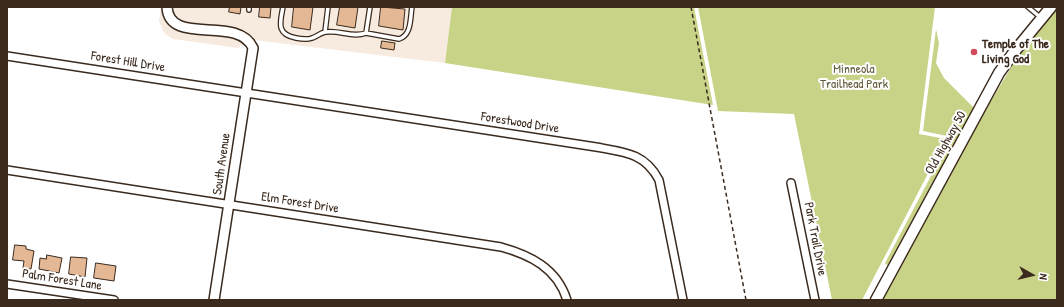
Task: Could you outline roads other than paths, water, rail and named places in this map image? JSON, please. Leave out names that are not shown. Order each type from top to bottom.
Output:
[{"type":"main road","name":"Old Highway 50","points":[[876,300],[999,73],[1050,7]]},
{"type":"street","name":"South Avenue","points":[[167,9],[169,18],[176,25],[242,36],[250,42],[253,54],[214,300]]},
{"type":"street","name":"Forest Hill Drive","points":[[7,56],[246,92]]},
{"type":"street","name":"Forestwood Drive","points":[[246,92],[596,147],[623,152],[639,158],[649,164],[659,180],[683,300]]},
{"type":"street","name":"Elm Forest Drive","points":[[7,170],[501,246],[533,258],[551,272],[560,283],[567,300]]},
{"type":"street","name":"Park Trail Drive","points":[[791,183],[815,300]]},
{"type":"street","name":"Palm Forest Lane","points":[[7,284],[114,300]]},
{"type":"lane","points":[[282,7],[280,27],[286,35],[311,38],[325,32],[360,36],[366,33],[399,39],[403,38],[409,28],[412,7]]},
{"type":"lane","points":[[325,32],[328,7]]},
{"type":"lane","points":[[366,33],[370,7]]},
{"type":"lane","points":[[1028,7],[1041,18]]},
{"type":"place","name":"Temple of The Living God","points":[[974,52]]},
{"type":"park label","name":"Minneola Trailhead Park","points":[[854,78]]}]
